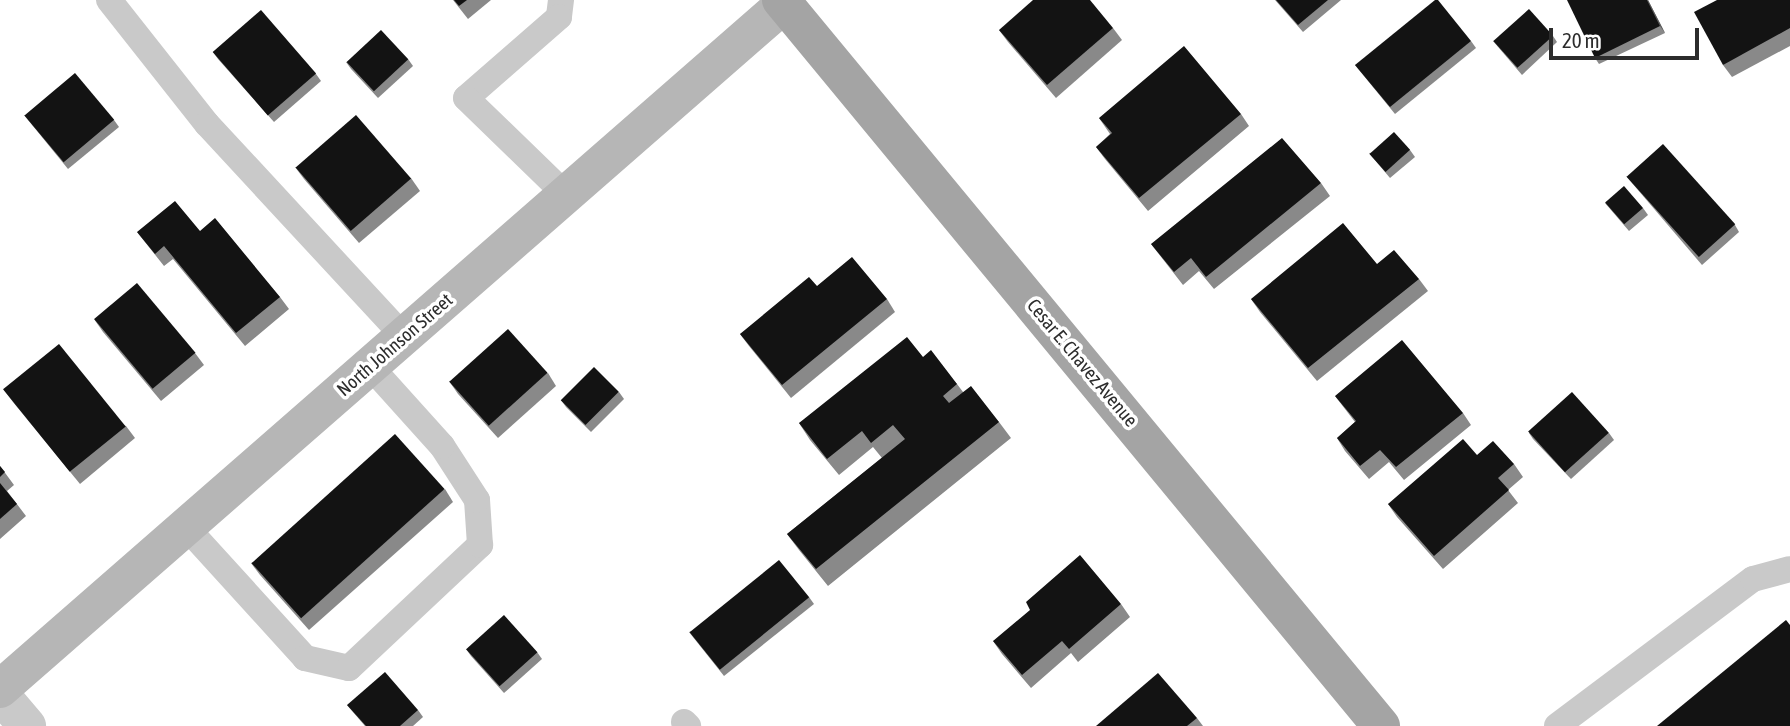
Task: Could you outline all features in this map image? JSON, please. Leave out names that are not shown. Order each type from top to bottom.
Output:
[{"type":"main road","name":"Cesar E. Chavez Avenue","points":[[785,1],[1381,726]]},
{"type":"street","name":"North Johnson Street","points":[[0,691],[567,196],[785,1]]},
{"type":"street","points":[[0,691],[27,726]]},
{"type":"lane","points":[[109,0],[207,124],[404,337]]},
{"type":"lane","points":[[561,0],[559,17],[467,98],[567,196]]},
{"type":"lane","points":[[186,527],[305,658],[349,668],[480,545],[477,500],[442,446],[370,366]]},
{"type":"lane","points":[[1557,726],[1753,579],[1790,569]]},
{"type":"building","points":[[454,0],[467,0],[459,6]]},
{"type":"building","points":[[1033,0],[1090,0],[1113,28],[1047,85],[999,30]]},
{"type":"building","points":[[1276,0],[1328,0],[1298,25]]},
{"type":"building","points":[[1438,0],[1471,41],[1390,107],[1355,65]]},
{"type":"building","points":[[1567,0],[1647,0],[1660,26],[1595,58]]},
{"type":"building","points":[[1717,0],[1790,0],[1790,28],[1723,65],[1694,12]]},
{"type":"building","points":[[1529,9],[1553,36],[1517,68],[1493,41]]},
{"type":"building","points":[[261,10],[316,73],[268,115],[213,52]]},
{"type":"building","points":[[381,30],[408,59],[374,91],[347,62]]},
{"type":"building","points":[[1184,46],[1241,114],[1139,198],[1096,147],[1112,133],[1099,118]]},
{"type":"building","points":[[75,73],[114,120],[64,162],[24,115]]},
{"type":"building","points":[[356,115],[411,178],[351,231],[296,167]]},
{"type":"building","points":[[1394,132],[1410,150],[1386,172],[1369,154]]},
{"type":"building","points":[[1282,138],[1321,183],[1206,277],[1191,258],[1174,272],[1151,244]]},
{"type":"building","points":[[1663,144],[1735,224],[1699,257],[1627,177]]},
{"type":"building","points":[[1624,186],[1643,208],[1624,224],[1605,202]]},
{"type":"building","points":[[175,201],[200,231],[215,218],[280,297],[236,333],[164,246],[155,254],[137,232]]},
{"type":"building","points":[[1343,223],[1377,264],[1394,250],[1419,279],[1308,368],[1251,299]]},
{"type":"building","points":[[852,257],[887,299],[782,385],[740,334],[809,277],[817,286]]},
{"type":"building","points":[[137,283],[195,353],[153,389],[94,319]]},
{"type":"building","points":[[508,329],[547,373],[489,426],[449,382]]},
{"type":"building","points":[[907,337],[923,357],[931,350],[957,384],[943,396],[949,403],[971,386],[999,422],[816,569],[787,534],[905,439],[893,425],[871,443],[862,431],[827,459],[799,423]]},
{"type":"building","points":[[1402,340],[1463,413],[1396,467],[1380,450],[1360,466],[1337,438],[1356,421],[1335,396]]},
{"type":"building","points":[[59,344],[126,426],[70,472],[3,389]]},
{"type":"building","points":[[594,367],[619,392],[586,425],[561,400]]},
{"type":"building","points":[[1572,392],[1609,433],[1565,472],[1528,431]]},
{"type":"building","points":[[395,434],[445,489],[301,618],[252,563]]},
{"type":"building","points":[[1463,439],[1477,455],[1493,441],[1514,464],[1498,478],[1509,490],[1434,556],[1388,504]]},
{"type":"building","points":[[0,483],[17,504],[0,519]]},
{"type":"building","points":[[1080,555],[1121,604],[1069,649],[1062,641],[1022,675],[993,641],[1030,610],[1026,602]]},
{"type":"building","points":[[779,560],[809,597],[720,670],[690,632]]},
{"type":"building","points":[[504,615],[537,652],[500,686],[466,649]]},
{"type":"building","points":[[1786,620],[1790,625],[1790,726],[1657,726]]},
{"type":"building","points":[[385,672],[418,710],[400,726],[366,726],[347,705]]},
{"type":"building","points":[[1158,673],[1197,718],[1187,726],[1096,726]]}]
